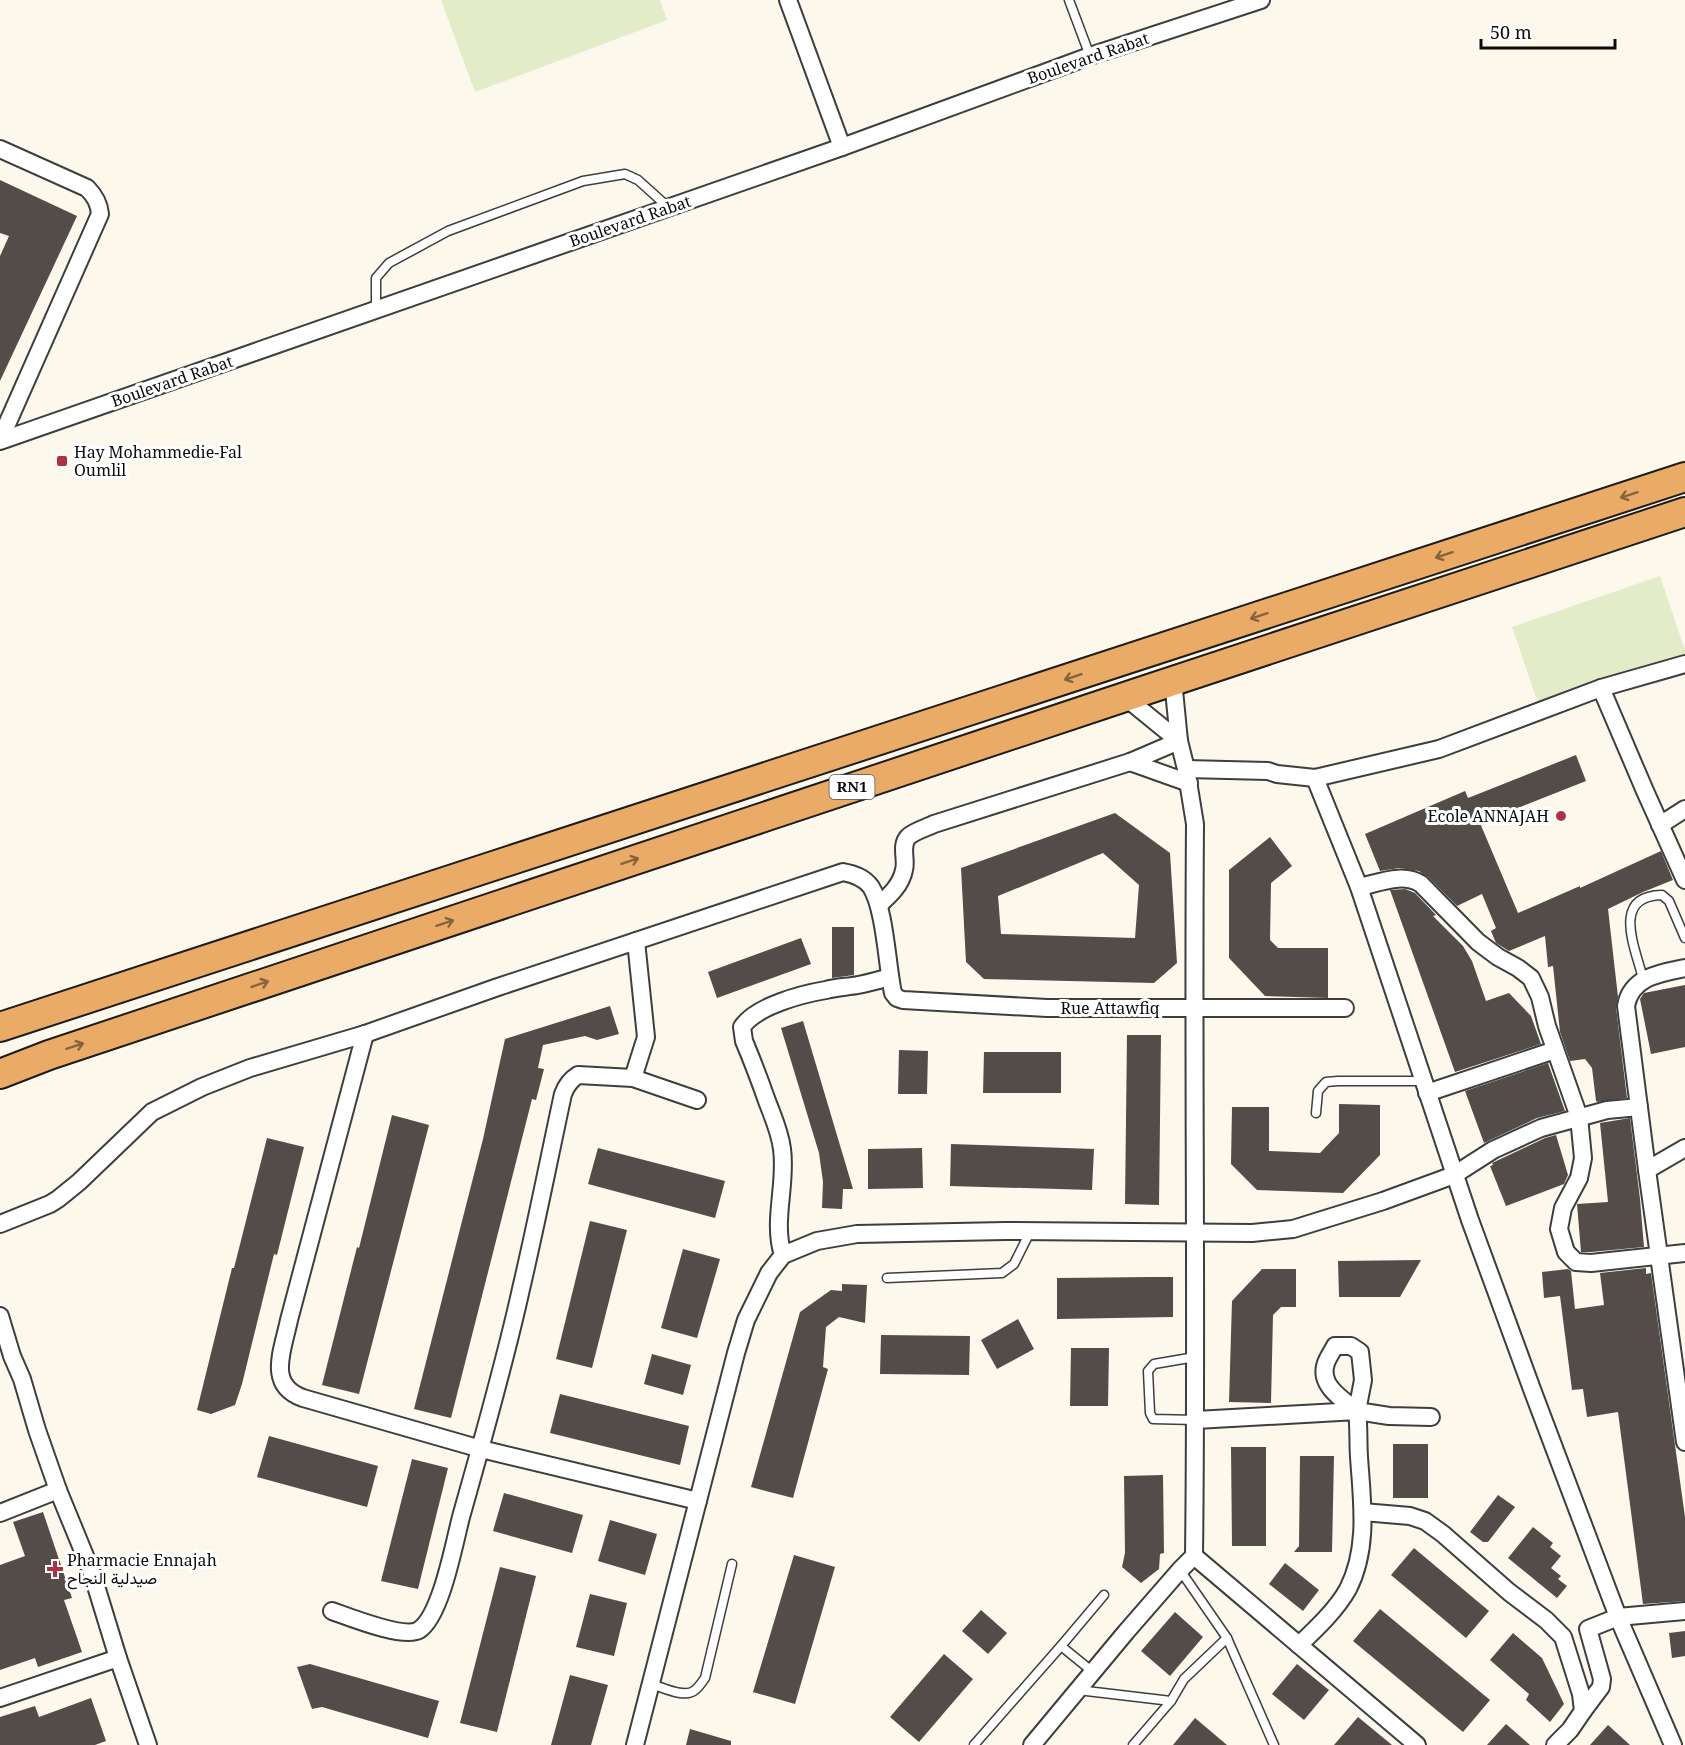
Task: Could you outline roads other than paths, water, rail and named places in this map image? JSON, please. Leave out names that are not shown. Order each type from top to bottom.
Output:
[{"type":"highway","name":"RN1","points":[[0,1027],[1685,477]]},
{"type":"highway","name":"RN1","points":[[0,1074],[49,1055],[351,954],[1685,512]]},
{"type":"street","points":[[788,0],[842,147]]},
{"type":"street","name":"Boulevard Rabat","points":[[0,441],[842,147],[1090,56],[1261,0]]},
{"type":"street","points":[[0,149],[87,188],[99,204],[100,214],[0,441]]},
{"type":"street","points":[[1130,762],[1188,776],[1268,771],[1315,778],[1439,749],[1601,688],[1685,664]]},
{"type":"street","points":[[1032,1745],[1194,1556],[1196,1420],[1195,824],[1188,776],[1179,741],[1173,680]]},
{"type":"street","points":[[1601,688],[1685,880]]},
{"type":"street","points":[[1125,697],[1179,741]]},
{"type":"street","points":[[879,905],[895,891],[904,870],[904,846],[910,835],[934,824],[1130,762],[1179,741]]},
{"type":"street","points":[[1315,778],[1359,887],[1454,1175],[1533,1392],[1618,1617],[1672,1745]]},
{"type":"street","points":[[1660,825],[1685,809]]},
{"type":"street","points":[[0,1224],[58,1199],[79,1182],[136,1126],[160,1107],[202,1087],[250,1068],[365,1034],[843,872],[854,874],[870,886],[879,905],[890,977],[797,997],[766,1009],[746,1020],[742,1027],[744,1041],[775,1121],[783,1150],[779,1224],[783,1255]]},
{"type":"street","points":[[1359,887],[1407,878],[1415,879],[1478,942],[1531,978],[1540,997],[1547,1026],[1579,1117],[1583,1158],[1579,1178],[1563,1208],[1559,1229],[1566,1252],[1576,1262],[1591,1263],[1685,1253]]},
{"type":"street","points":[[633,1078],[646,1037],[636,941]]},
{"type":"street","points":[[1685,968],[1643,979],[1631,989],[1626,1006],[1660,1256],[1680,1363],[1685,1442]]},
{"type":"street","name":"Rue Attawfiq","points":[[890,977],[893,993],[897,998],[910,1001],[1047,1008],[1345,1008]]},
{"type":"street","points":[[365,1034],[289,1320],[279,1367],[280,1379],[284,1386],[292,1394],[303,1398],[481,1449],[698,1501]]},
{"type":"street","points":[[1425,1087],[1556,1050]]},
{"type":"street","points":[[332,1611],[405,1633],[418,1631],[434,1612],[481,1449],[521,1290],[563,1094],[572,1079],[578,1075],[588,1074],[633,1078],[697,1100]]},
{"type":"street","points":[[635,1745],[746,1320],[769,1273],[783,1255],[817,1241],[857,1234],[1252,1233],[1293,1229],[1383,1201],[1454,1175],[1493,1150],[1541,1128],[1607,1110],[1639,1107]]},
{"type":"street","points":[[1647,1170],[1685,1148]]},
{"type":"street","points":[[0,1316],[6,1358],[22,1379],[58,1490],[92,1573],[148,1745]]},
{"type":"street","points":[[1196,1420],[1357,1411],[1389,1416],[1431,1417]]},
{"type":"street","points":[[1299,1645],[1322,1622],[1347,1591],[1359,1557],[1363,1512],[1357,1411]]},
{"type":"street","points":[[0,1513],[58,1490]]},
{"type":"street","points":[[1363,1512],[1410,1516],[1425,1521],[1546,1620],[1563,1637],[1581,1694],[1583,1711]]},
{"type":"street","points":[[1194,1556],[1417,1745]]},
{"type":"street","points":[[1563,1637],[1618,1617],[1685,1611]]},
{"type":"street","points":[[1555,1745],[1570,1730],[1601,1687],[1602,1679],[1588,1629]]},
{"type":"street","points":[[0,1698],[118,1658]]},
{"type":"lane","points":[[1069,0],[1090,56]]},
{"type":"lane","points":[[376,310],[376,278],[389,263],[448,231],[583,181],[625,174],[638,180],[668,207]]},
{"type":"lane","points":[[1643,979],[1630,932],[1630,915],[1634,905],[1653,895],[1662,895],[1669,901],[1685,938]]},
{"type":"lane","points":[[1316,1113],[1318,1090],[1326,1082],[1425,1087]]},
{"type":"lane","points":[[887,1278],[1002,1273],[1014,1264],[1030,1232]]},
{"type":"lane","points":[[1195,1357],[1154,1364],[1148,1371],[1150,1413],[1153,1419],[1196,1420]]},
{"type":"lane","points":[[651,1684],[690,1693],[705,1678],[732,1564]]},
{"type":"lane","points":[[1180,1570],[1227,1638],[1274,1745]]},
{"type":"lane","points":[[974,1745],[1104,1595]]},
{"type":"lane","points":[[1133,1745],[1171,1701],[1184,1678],[1227,1638]]},
{"type":"lane","points":[[1061,1646],[1093,1672]]},
{"type":"lane","points":[[1078,1690],[1171,1701]]},
{"type":"place","name":"Hay Mohammedie-Fal Oumlil","points":[[62,461]]},
{"type":"place","name":"Ecole ANNAJAH","points":[[1561,816]]},
{"type":"place","name":"Pharmacie Ennajah صيدلية النجاح","points":[[55,1569]]}]
